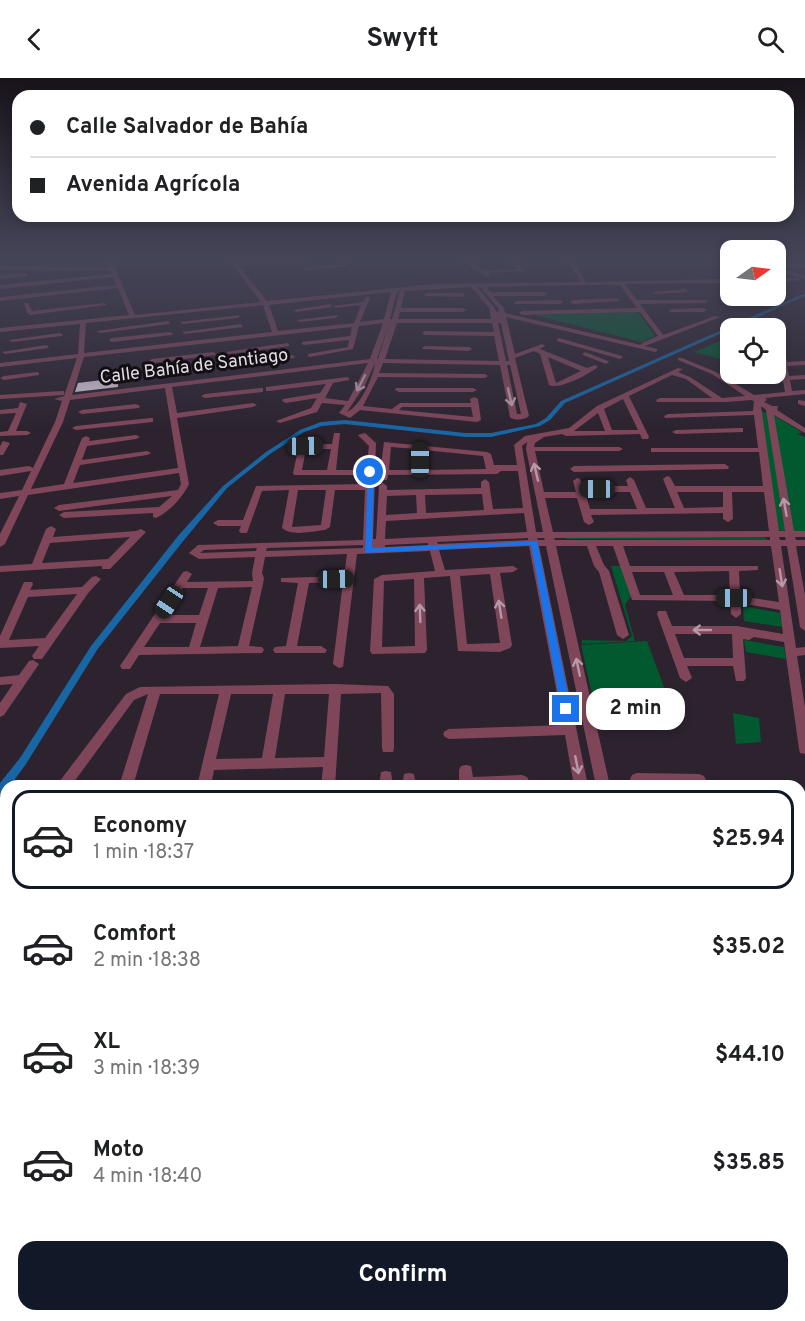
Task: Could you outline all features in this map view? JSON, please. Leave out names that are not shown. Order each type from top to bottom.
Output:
[{"type":"street","points":[[56,314],[58,325]]},
{"type":"street","points":[[1,332],[164,314]]},
{"type":"street","points":[[111,330],[112,343],[170,336],[164,314]]},
{"type":"street","points":[[183,322],[238,314],[245,337]]},
{"type":"street","points":[[269,314],[276,334]]},
{"type":"street","points":[[298,314],[301,322],[336,316]]},
{"type":"street","points":[[353,314],[359,320]]},
{"type":"street","points":[[310,355],[349,350],[354,336],[353,332],[361,314]]},
{"type":"street","points":[[355,404],[372,361],[380,348],[388,314]]},
{"type":"street","points":[[355,404],[387,350],[397,314]]},
{"type":"street","points":[[493,314],[514,417],[520,417],[525,416],[502,314]]},
{"type":"street","points":[[493,317],[496,314]]},
{"type":"street","points":[[516,314],[584,332],[644,344],[656,349],[650,351],[584,332],[525,314]]},
{"type":"street","points":[[645,314],[662,337]]},
{"type":"street","points":[[674,314],[685,328]]},
{"type":"street","points":[[707,314],[712,319]]},
{"type":"street","points":[[4,378],[40,365],[78,356],[276,334],[359,320],[395,321],[493,317],[504,321]]},
{"type":"street","points":[[680,321],[712,319]]},
{"type":"street","points":[[644,344],[712,319]]},
{"type":"street","points":[[195,321],[198,331]]},
{"type":"street","points":[[0,528],[22,493],[29,470],[52,422],[78,356],[80,322]]},
{"type":"street","points":[[100,331],[167,324]]},
{"type":"street","points":[[185,332],[242,328]]},
{"type":"street","points":[[467,333],[470,352],[442,349],[425,351],[425,330],[442,333],[467,333],[481,333],[479,334],[496,333]]},
{"type":"street","points":[[512,360],[584,332]]},
{"type":"street","points":[[442,333],[442,349]]},
{"type":"street","points":[[12,340],[60,335]]},
{"type":"street","points":[[11,434],[40,365],[47,336]]},
{"type":"street","points":[[304,343],[354,336]]},
{"type":"street","points":[[19,350],[26,339]]},
{"type":"street","points":[[152,373],[217,369],[208,342]]},
{"type":"street","points":[[229,352],[286,342],[297,370]]},
{"type":"street","points":[[315,342],[322,353]]},
{"type":"street","points":[[548,345],[590,348],[620,357]]},
{"type":"street","points":[[548,345],[581,352],[600,365]]},
{"type":"street","points":[[548,345],[562,361],[586,371]]},
{"type":"street","points":[[548,345],[548,367],[552,384],[555,386],[628,353]]},
{"type":"street","points":[[5,352],[44,347]]},
{"type":"street","points":[[581,352],[590,348]]},
{"type":"street","points":[[241,350],[245,362]]},
{"type":"street","points":[[152,361],[211,354]]},
{"type":"street","points":[[232,364],[291,357]]},
{"type":"street","points":[[164,359],[166,372]]},
{"type":"street","points":[[756,397],[714,373],[680,360],[686,359],[718,371],[801,425]]},
{"type":"street","name":"Calle Bahía de Santiago","points":[[25,401],[372,361],[502,362],[512,360]]},
{"type":"street","points":[[548,367],[562,361]]},
{"type":"street","points":[[786,361],[805,363]]},
{"type":"street","points":[[0,365],[40,365]]},
{"type":"street","points":[[530,447],[536,439],[573,431],[600,408],[652,382],[678,372]]},
{"type":"street","points":[[678,372],[719,399]]},
{"type":"street","points":[[678,372],[693,399]]},
{"type":"street","points":[[373,376],[485,376]]},
{"type":"street","points":[[286,401],[321,398],[425,416],[479,422],[471,376]]},
{"type":"street","points":[[405,377],[398,393],[474,397]]},
{"type":"street","points":[[789,393],[786,378],[805,377]]},
{"type":"street","points":[[208,411],[204,393],[249,391],[346,379]]},
{"type":"street","points":[[280,421],[312,411],[331,381]]},
{"type":"street","points":[[652,382],[678,435],[740,430]]},
{"type":"street","points":[[59,508],[159,513],[181,492],[185,484],[168,386]]},
{"type":"street","points":[[280,387],[294,417]]},
{"type":"street","points":[[132,390],[137,454]]},
{"type":"street","points":[[172,415],[254,409],[249,391]]},
{"type":"street","points":[[664,407],[693,399],[756,397],[805,392]]},
{"type":"street","points":[[625,395],[663,469]]},
{"type":"street","points":[[0,544],[22,493],[59,422],[61,396]]},
{"type":"street","points":[[394,410],[400,405],[443,405],[474,397]]},
{"type":"street","points":[[756,397],[805,749]]},
{"type":"street","points":[[0,398],[25,401]]},
{"type":"street","points":[[0,412],[25,401]]},
{"type":"street","points":[[425,416],[426,405]]},
{"type":"street","points":[[443,405],[444,418]]},
{"type":"street","points":[[82,412],[133,406]]},
{"type":"street","points":[[664,407],[722,414],[757,414]]},
{"type":"street","points":[[600,408],[609,432]]},
{"type":"street","points":[[772,408],[790,539],[804,616]]},
{"type":"street","points":[[91,427],[97,410]]},
{"type":"street","points":[[722,414],[722,431]]},
{"type":"street","points":[[70,485],[85,441],[136,430],[150,420]]},
{"type":"street","points":[[76,428],[136,430]]},
{"type":"street","points":[[519,444],[531,437],[573,431],[609,432],[648,441],[725,448],[762,448]]},
{"type":"street","points":[[0,434],[27,433]]},
{"type":"street","points":[[331,473],[337,435]]},
{"type":"street","points":[[362,435],[373,446],[369,487],[368,547]]},
{"type":"street","points":[[380,546],[387,444],[487,454],[490,468],[522,469]]},
{"type":"street","points":[[519,444],[568,450],[617,446],[626,468]]},
{"type":"street","points":[[519,444],[533,539],[580,780]]},
{"type":"street","points":[[335,446],[302,447],[296,471],[300,474],[370,472]]},
{"type":"street","points":[[530,447],[602,780]]},
{"type":"street","points":[[420,448],[420,472]]},
{"type":"street","points":[[574,469],[725,471],[725,448]]},
{"type":"street","points":[[568,450],[587,517],[642,511],[681,511],[728,515],[727,488]]},
{"type":"street","points":[[453,452],[454,471]]},
{"type":"street","points":[[79,463],[147,453]]},
{"type":"street","points":[[384,482],[420,472],[522,469]]},
{"type":"street","points":[[0,474],[29,470]]},
{"type":"street","points":[[0,496],[182,470]]},
{"type":"street","points":[[667,479],[681,511]]},
{"type":"street","points":[[384,482],[420,492],[455,492],[485,486],[488,511]]},
{"type":"street","points":[[541,493],[579,487],[632,484],[642,511]]},
{"type":"street","points":[[294,488],[287,528],[290,530],[320,530],[325,527],[331,487]]},
{"type":"street","points":[[218,523],[245,527],[248,501],[258,488],[369,487]]},
{"type":"street","points":[[671,489],[767,488]]},
{"type":"street","points":[[59,508],[181,492]]},
{"type":"street","points":[[420,492],[422,516]]},
{"type":"street","points":[[455,492],[457,514]]},
{"type":"street","points":[[125,512],[126,499]]},
{"type":"street","points":[[37,564],[59,508]]},
{"type":"street","points":[[382,518],[528,508]]},
{"type":"street","points":[[0,567],[37,564],[108,566],[141,532],[46,540]]},
{"type":"street","points":[[790,539],[805,534]]},
{"type":"street","points":[[551,538],[591,544],[775,539]]},
{"type":"street","points":[[214,551],[368,547],[551,538],[790,539],[805,543]]},
{"type":"street","points":[[617,543],[636,598],[680,598],[735,608],[786,609]]},
{"type":"street","points":[[430,544],[437,574]]},
{"type":"street","points":[[591,544],[599,566],[604,571],[623,635]]},
{"type":"street","points":[[336,548],[352,552],[368,547]]},
{"type":"street","points":[[243,650],[258,581],[264,572],[264,550]]},
{"type":"street","points":[[339,664],[352,552]]},
{"type":"street","points":[[734,568],[740,678]]},
{"type":"street","points":[[625,569],[754,568]]},
{"type":"street","points":[[419,576],[421,650],[376,651],[379,579],[437,574],[513,569]]},
{"type":"street","points":[[668,569],[680,598]]},
{"type":"street","points":[[455,573],[461,645],[465,648],[500,648],[506,645],[494,570]]},
{"type":"street","points":[[126,666],[188,574]]},
{"type":"street","points":[[0,712],[47,642],[96,579]]},
{"type":"street","points":[[285,580],[348,579]]},
{"type":"street","points":[[304,580],[285,650],[321,650]]},
{"type":"street","points":[[180,585],[258,581]]},
{"type":"street","points":[[193,651],[214,585]]},
{"type":"street","points":[[47,642],[1,644],[26,589],[86,590]]},
{"type":"street","points":[[656,598],[686,678]]},
{"type":"street","points":[[158,619],[203,619]]},
{"type":"street","points":[[668,630],[737,632],[791,645],[805,651]]},
{"type":"street","points":[[554,645],[573,645]]},
{"type":"street","points":[[136,651],[258,650]]},
{"type":"street","points":[[680,662],[739,662]]},
{"type":"street","points":[[0,681],[22,679]]},
{"type":"street","points":[[268,764],[280,688]]},
{"type":"street","points":[[328,780],[335,688]]},
{"type":"street","points":[[68,780],[130,697],[137,692],[155,690],[361,688],[387,691],[388,748]]},
{"type":"street","points":[[205,780],[226,689]]},
{"type":"street","points":[[128,780],[155,690]]},
{"type":"street","points":[[449,734],[570,730]]},
{"type":"street","points":[[209,765],[330,762]]},
{"type":"street","points":[[466,780],[522,779]]},
{"type":"street","points":[[637,779],[643,780]]},
{"type":"green space","points":[[639,314],[655,336],[641,342],[535,315]]},
{"type":"green space","points":[[720,341],[720,359],[694,352]]},
{"type":"green space","points":[[760,411],[767,413],[786,529],[784,531],[778,530]]},
{"type":"green space","points":[[773,415],[802,432],[798,434],[805,437],[805,532],[792,532]]},
{"type":"green space","points":[[763,536],[768,540],[565,539],[568,537]]},
{"type":"green space","points":[[611,566],[621,566],[631,596],[625,605],[635,641],[582,644],[582,640],[626,641],[632,636]]},
{"type":"green space","points":[[743,606],[780,613],[782,627],[744,621]]},
{"type":"green space","points":[[744,640],[784,647],[786,659],[746,652]]},
{"type":"green space","points":[[647,641],[677,723],[599,726],[581,645]]},
{"type":"green space","points":[[733,713],[759,718],[761,742],[736,744]]},
{"type":"building","points":[[118,378],[118,387],[75,392],[78,383]]},
{"type":"waterway","points":[[8,780],[23,761],[94,648],[181,538],[225,487],[268,453],[302,431],[321,424],[345,422],[465,435],[491,435],[538,425],[548,419],[563,402],[760,314]]},
{"type":"route","points":[[370,472],[368,551],[534,543],[566,709]]}]
